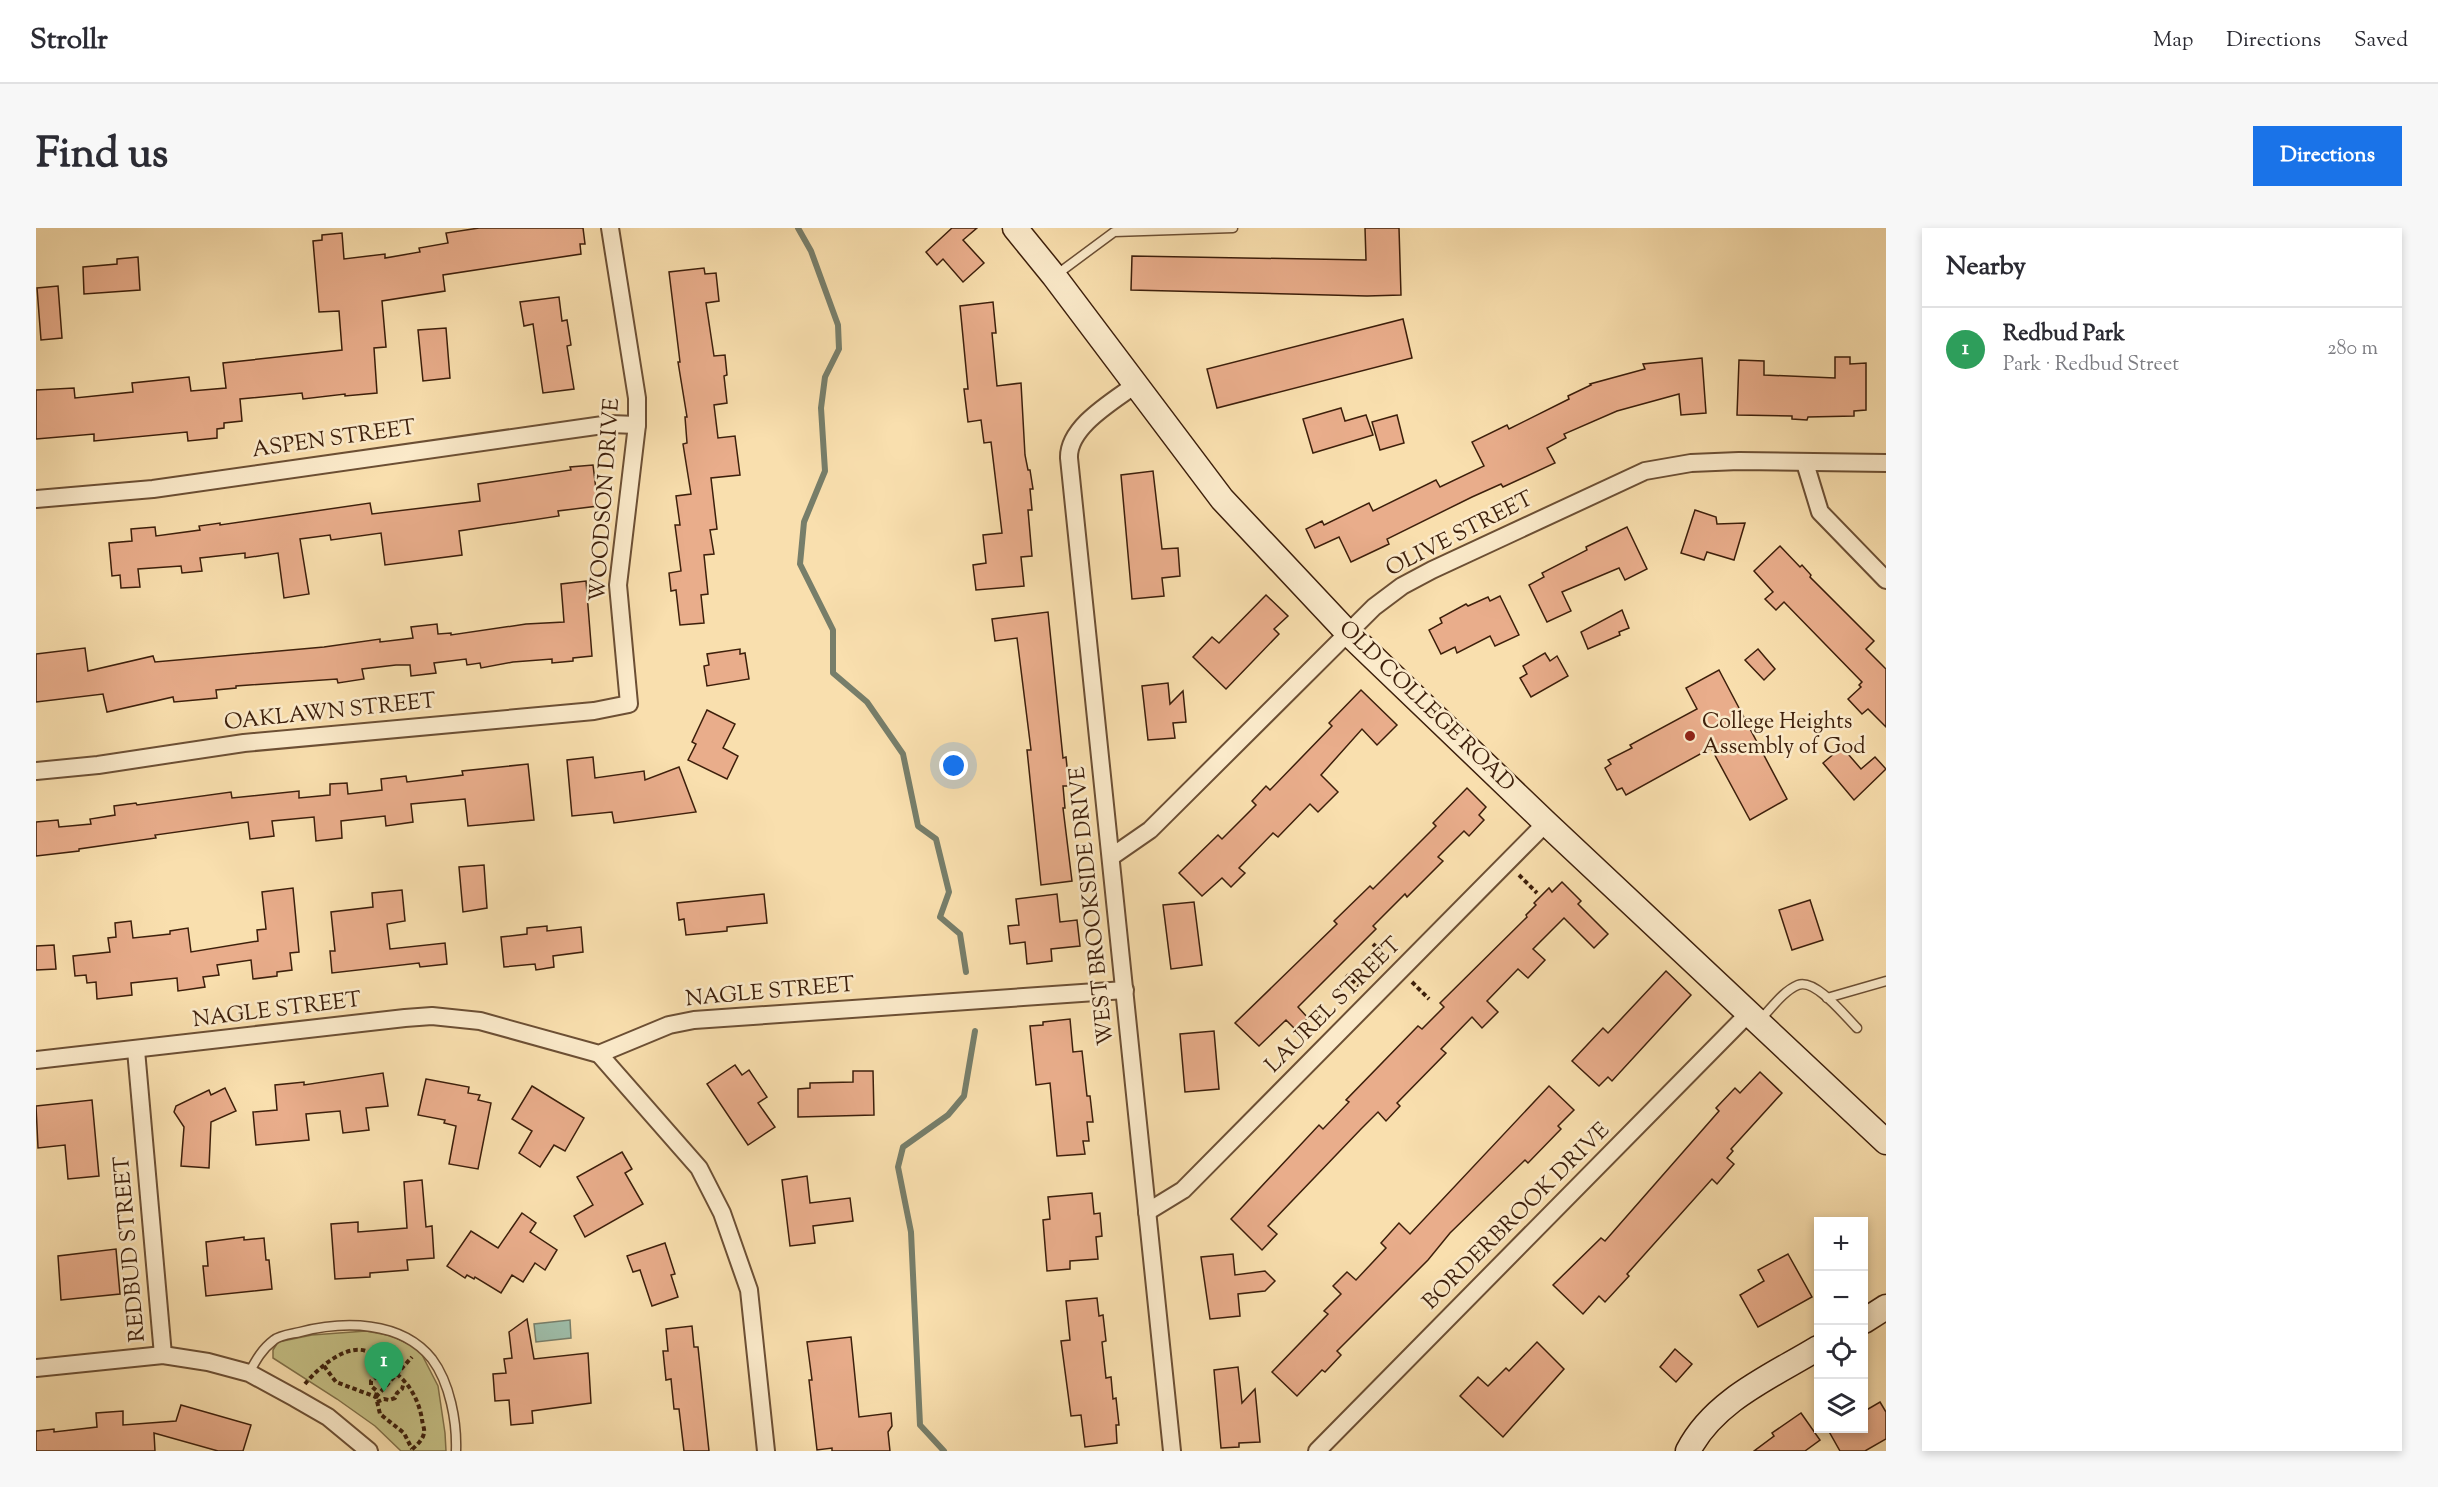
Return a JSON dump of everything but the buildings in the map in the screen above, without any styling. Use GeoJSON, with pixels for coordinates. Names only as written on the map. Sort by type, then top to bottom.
{"type":"FeatureCollection","features":[{"type":"Feature","properties":{"kind":"street","name":"WOODSON DRIVE"},"geometry":{"type":"LineString","coordinates":[[610,228],[637,398],[637,425],[618,585],[629,704]]}},
{"type":"Feature","properties":{"kind":"street","name":"OLD COLLEGE ROAD"},"geometry":{"type":"LineString","coordinates":[[1015,228],[1054,276],[1222,499],[1347,632],[1546,823],[1886,1142]]}},
{"type":"Feature","properties":{"kind":"street","name":"WEST BROOKSIDE DRIVE"},"geometry":{"type":"LineString","coordinates":[[1135,385],[1083,426],[1073,437],[1069,450],[1172,1451]]}},
{"type":"Feature","properties":{"kind":"street","name":"ASPEN STREET"},"geometry":{"type":"LineString","coordinates":[[36,500],[153,489],[610,424],[637,425]]}},
{"type":"Feature","properties":{"kind":"street","name":"OLIVE STREET"},"geometry":{"type":"LineString","coordinates":[[1111,857],[1150,830],[1347,632],[1401,586],[1645,471],[1691,463],[1739,461],[1886,464]]}},
{"type":"Feature","properties":{"kind":"street"},"geometry":{"type":"LineString","coordinates":[[1805,463],[1820,512],[1886,580]]}},
{"type":"Feature","properties":{"kind":"street","name":"OAKLAWN STREET"},"geometry":{"type":"LineString","coordinates":[[36,771],[98,765],[244,743],[594,711],[629,704]]}},
{"type":"Feature","properties":{"kind":"street","name":"LAUREL STREET"},"geometry":{"type":"LineString","coordinates":[[1147,1212],[1183,1190],[1546,823]]}},
{"type":"Feature","properties":{"kind":"street","name":"NAGLE STREET"},"geometry":{"type":"LineString","coordinates":[[36,1060],[432,1016],[480,1021],[599,1054],[669,1025],[694,1020],[1125,990]]}},
{"type":"Feature","properties":{"kind":"street","name":"BORDERBROOK DRIVE"},"geometry":{"type":"LineString","coordinates":[[1317,1451],[1753,1018]]}},
{"type":"Feature","properties":{"kind":"street","name":"REDBUD STREET"},"geometry":{"type":"LineString","coordinates":[[136,1050],[164,1355],[208,1362],[249,1373],[328,1417],[369,1451]]}},
{"type":"Feature","properties":{"kind":"street"},"geometry":{"type":"LineString","coordinates":[[599,1054],[699,1168],[722,1213],[749,1290],[766,1451]]}},
{"type":"Feature","properties":{"kind":"street"},"geometry":{"type":"LineString","coordinates":[[1868,1318],[1886,1307]]}},
{"type":"Feature","properties":{"kind":"street"},"geometry":{"type":"LineString","coordinates":[[1688,1451],[1697,1434],[1720,1410],[1749,1389],[1814,1350]]}},
{"type":"Feature","properties":{"kind":"street"},"geometry":{"type":"LineString","coordinates":[[36,1368],[164,1355]]}},
{"type":"Feature","properties":{"kind":"lane"},"geometry":{"type":"LineString","coordinates":[[1054,276],[1114,232],[1233,228]]}},
{"type":"Feature","properties":{"kind":"lane"},"geometry":{"type":"LineString","coordinates":[[1827,998],[1886,981]]}},
{"type":"Feature","properties":{"kind":"lane"},"geometry":{"type":"LineString","coordinates":[[1753,1018],[1800,984],[1811,985],[1857,1028]]}},
{"type":"Feature","properties":{"kind":"lane"},"geometry":{"type":"LineString","coordinates":[[249,1373],[261,1351],[276,1338],[318,1328],[363,1325],[394,1331],[431,1358],[445,1383],[451,1408],[456,1451]]}},
{"type":"Feature","properties":{"kind":"path"},"geometry":{"type":"LineString","coordinates":[[1507,863],[1538,893]]}},
{"type":"Feature","properties":{"kind":"path"},"geometry":{"type":"LineString","coordinates":[[377,1400],[419,1348]]}},
{"type":"Feature","properties":{"kind":"path"},"geometry":{"type":"LineString","coordinates":[[295,1398],[332,1358],[350,1350],[370,1353],[381,1366],[404,1382],[419,1406],[424,1433],[411,1450]]}},
{"type":"Feature","properties":{"kind":"path"},"geometry":{"type":"LineString","coordinates":[[324,1366],[336,1382],[377,1400],[395,1398],[404,1382]]}},
{"type":"Feature","properties":{"kind":"path"},"geometry":{"type":"LineString","coordinates":[[381,1366],[378,1376],[371,1381],[371,1386],[377,1391],[380,1414],[404,1433],[411,1450]]}},
{"type":"Feature","properties":{"kind":"shaded area"},"geometry":{"type":"Polygon","coordinates":[[[570,1320],[571,1338],[536,1342],[534,1324],[570,1320]]]}},
{"type":"Feature","properties":{"kind":"shaded area"},"geometry":{"type":"Polygon","coordinates":[[[366,1331],[392,1336],[419,1349],[438,1386],[446,1451],[401,1451],[375,1426],[273,1358],[273,1350],[278,1342],[312,1335],[366,1331]]]}},
{"type":"Feature","properties":{"kind":"waterway"},"geometry":{"type":"LineString","coordinates":[[798,228],[811,251],[838,325],[839,349],[825,377],[821,408],[825,471],[804,522],[800,564],[833,630],[833,673],[867,702],[903,754],[918,826],[936,839],[949,892],[940,917],[960,934],[966,972]]}},
{"type":"Feature","properties":{"kind":"waterway"},"geometry":{"type":"LineString","coordinates":[[944,1451],[920,1425],[911,1232],[898,1167],[903,1147],[948,1115],[964,1096],[975,1031]]}},
{"type":"Feature","properties":{"kind":"place","name":"College Heights Assembly of God"},"geometry":{"type":"Point","coordinates":[1690,736]}},
{"type":"Feature","properties":{"kind":"place","name":"Redbud Park"},"geometry":{"type":"Point","coordinates":[384,1392]}}]}
